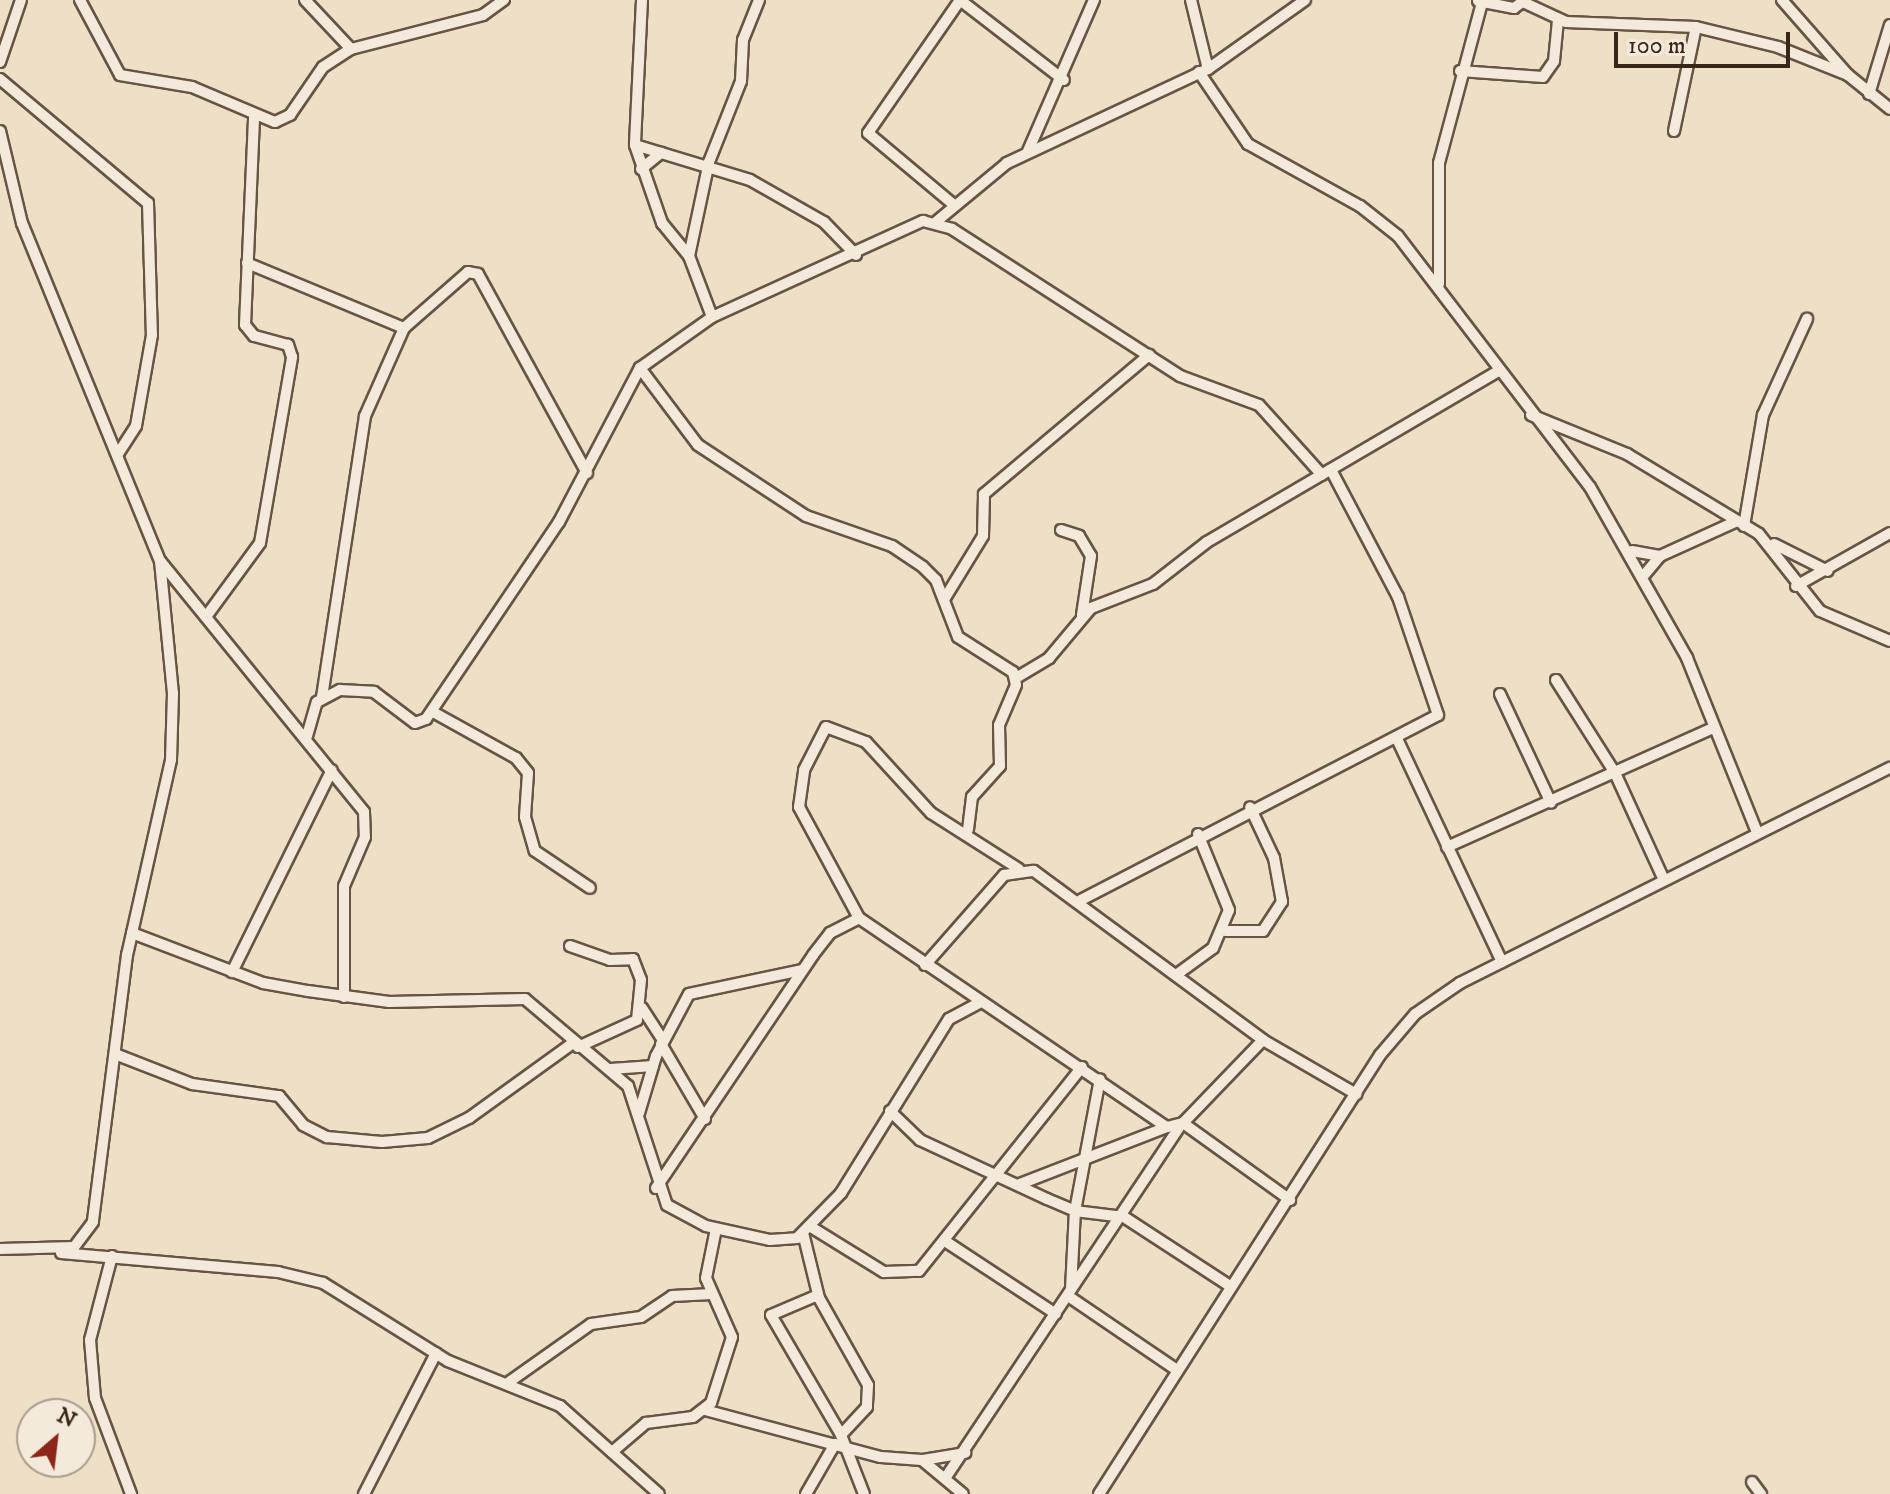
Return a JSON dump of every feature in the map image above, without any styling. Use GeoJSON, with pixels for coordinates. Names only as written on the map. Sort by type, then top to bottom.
{"type":"FeatureCollection","features":[{"type":"Feature","properties":{"kind":"street"},"geometry":{"type":"LineString","coordinates":[[0,62],[21,0]]}},
{"type":"Feature","properties":{"kind":"street"},"geometry":{"type":"LineString","coordinates":[[80,0],[120,75],[192,87],[275,122],[290,115],[315,75],[351,49],[483,15],[504,0]]}},
{"type":"Feature","properties":{"kind":"street"},"geometry":{"type":"LineString","coordinates":[[305,0],[351,49]]}},
{"type":"Feature","properties":{"kind":"street"},"geometry":{"type":"LineString","coordinates":[[642,0],[635,145],[662,223],[689,256],[712,317]]}},
{"type":"Feature","properties":{"kind":"street"},"geometry":{"type":"LineString","coordinates":[[689,256],[709,162],[741,81],[743,40],[759,0]]}},
{"type":"Feature","properties":{"kind":"street"},"geometry":{"type":"LineString","coordinates":[[954,205],[868,133],[960,0],[1064,80]]}},
{"type":"Feature","properties":{"kind":"street"},"geometry":{"type":"LineString","coordinates":[[1028,151],[1064,80],[1094,0]]}},
{"type":"Feature","properties":{"kind":"street"},"geometry":{"type":"LineString","coordinates":[[1191,0],[1204,71],[1248,144],[1380,219],[1439,284],[1529,415],[1632,551],[1645,574],[1756,830]]}},
{"type":"Feature","properties":{"kind":"street"},"geometry":{"type":"LineString","coordinates":[[322,697],[374,692],[415,723],[433,712],[587,473],[640,368],[712,317],[856,255],[910,225],[937,221],[1028,151],[1204,71],[1305,0]]}},
{"type":"Feature","properties":{"kind":"street"},"geometry":{"type":"LineString","coordinates":[[1782,0],[1848,75],[1890,109]]}},
{"type":"Feature","properties":{"kind":"street"},"geometry":{"type":"LineString","coordinates":[[1439,284],[1439,163],[1479,1],[1524,1],[1558,20],[1696,27],[1778,47],[1848,75]]}},
{"type":"Feature","properties":{"kind":"street"},"geometry":{"type":"LineString","coordinates":[[1460,71],[1543,77],[1554,61],[1558,20]]}},
{"type":"Feature","properties":{"kind":"street"},"geometry":{"type":"LineString","coordinates":[[1869,94],[1890,25]]}},
{"type":"Feature","properties":{"kind":"street"},"geometry":{"type":"LineString","coordinates":[[1674,131],[1696,27]]}},
{"type":"Feature","properties":{"kind":"street"},"geometry":{"type":"LineString","coordinates":[[0,79],[148,203],[152,335],[136,426],[118,454]]}},
{"type":"Feature","properties":{"kind":"street"},"geometry":{"type":"LineString","coordinates":[[208,614],[260,543],[292,357],[288,345],[248,332],[247,263],[254,115]]}},
{"type":"Feature","properties":{"kind":"street"},"geometry":{"type":"LineString","coordinates":[[0,131],[22,223],[160,561],[171,647],[171,760],[132,933],[93,1222],[74,1247],[0,1249]]}},
{"type":"Feature","properties":{"kind":"street"},"geometry":{"type":"LineString","coordinates":[[635,145],[709,162],[824,222],[856,255]]}},
{"type":"Feature","properties":{"kind":"street"},"geometry":{"type":"LineString","coordinates":[[641,169],[661,153]]}},
{"type":"Feature","properties":{"kind":"street"},"geometry":{"type":"LineString","coordinates":[[937,221],[1195,384],[1259,405],[1326,473],[1398,597],[1440,707],[1432,721],[1398,741],[1250,807],[1081,900]]}},
{"type":"Feature","properties":{"kind":"street"},"geometry":{"type":"LineString","coordinates":[[247,263],[404,328]]}},
{"type":"Feature","properties":{"kind":"street"},"geometry":{"type":"LineString","coordinates":[[307,736],[322,697],[365,416],[404,328],[468,272],[478,274],[587,473]]}},
{"type":"Feature","properties":{"kind":"street"},"geometry":{"type":"LineString","coordinates":[[1739,524],[1763,415],[1807,319]]}},
{"type":"Feature","properties":{"kind":"street"},"geometry":{"type":"LineString","coordinates":[[945,598],[983,536],[984,494],[1149,355]]}},
{"type":"Feature","properties":{"kind":"street"},"geometry":{"type":"LineString","coordinates":[[640,368],[698,445],[806,516],[907,554],[945,598],[958,637],[1016,678]]}},
{"type":"Feature","properties":{"kind":"street"},"geometry":{"type":"LineString","coordinates":[[1082,615],[1153,584],[1207,542],[1498,371]]}},
{"type":"Feature","properties":{"kind":"street"},"geometry":{"type":"LineString","coordinates":[[1529,415],[1627,454],[1739,524],[1828,571]]}},
{"type":"Feature","properties":{"kind":"street"},"geometry":{"type":"LineString","coordinates":[[1645,574],[1660,556],[1739,524]]}},
{"type":"Feature","properties":{"kind":"street"},"geometry":{"type":"LineString","coordinates":[[968,830],[972,797],[1000,766],[999,725],[1016,678],[1055,652],[1082,615],[1091,556],[1079,536],[1061,530]]}},
{"type":"Feature","properties":{"kind":"street"},"geometry":{"type":"LineString","coordinates":[[1796,586],[1888,536]]}},
{"type":"Feature","properties":{"kind":"street"},"geometry":{"type":"LineString","coordinates":[[1773,543],[1796,586],[1820,611],[1890,641]]}},
{"type":"Feature","properties":{"kind":"street"},"geometry":{"type":"LineString","coordinates":[[1632,551],[1660,556]]}},
{"type":"Feature","properties":{"kind":"street"},"geometry":{"type":"LineString","coordinates":[[160,561],[208,614],[307,736],[367,827],[344,886],[344,997]]}},
{"type":"Feature","properties":{"kind":"street"},"geometry":{"type":"LineString","coordinates":[[1556,680],[1615,773],[1663,878]]}},
{"type":"Feature","properties":{"kind":"street"},"geometry":{"type":"LineString","coordinates":[[1500,694],[1551,803]]}},
{"type":"Feature","properties":{"kind":"street"},"geometry":{"type":"LineString","coordinates":[[433,712],[516,758],[528,773],[525,817],[535,851],[590,888]]}},
{"type":"Feature","properties":{"kind":"street"},"geometry":{"type":"LineString","coordinates":[[1290,1200],[979,1003],[859,918],[799,807],[804,770],[826,727],[866,742],[931,813],[968,830],[1019,869],[1081,900],[1263,1040],[1356,1094]]}},
{"type":"Feature","properties":{"kind":"street"},"geometry":{"type":"LineString","coordinates":[[1447,847],[1713,728]]}},
{"type":"Feature","properties":{"kind":"street"},"geometry":{"type":"LineString","coordinates":[[1398,741],[1502,962]]}},
{"type":"Feature","properties":{"kind":"street"},"geometry":{"type":"LineString","coordinates":[[1099,1494],[1174,1368],[1290,1200],[1356,1094],[1415,1014],[1502,962],[1663,878],[1756,830],[1890,768]]}},
{"type":"Feature","properties":{"kind":"street"},"geometry":{"type":"LineString","coordinates":[[232,972],[332,770]]}},
{"type":"Feature","properties":{"kind":"street"},"geometry":{"type":"LineString","coordinates":[[1225,931],[1263,931],[1282,902],[1274,858],[1250,807]]}},
{"type":"Feature","properties":{"kind":"street"},"geometry":{"type":"LineString","coordinates":[[1176,975],[1204,959],[1225,931],[1225,886],[1198,834]]}},
{"type":"Feature","properties":{"kind":"street"},"geometry":{"type":"LineString","coordinates":[[925,965],[989,888],[1019,869]]}},
{"type":"Feature","properties":{"kind":"street"},"geometry":{"type":"LineString","coordinates":[[656,1188],[802,970],[830,933],[859,918]]}},
{"type":"Feature","properties":{"kind":"street"},"geometry":{"type":"LineString","coordinates":[[132,933],[232,972],[344,997],[521,997],[576,1045],[610,1069],[639,1113],[656,1188],[667,1205],[716,1229],[770,1240],[807,1230],[841,1193],[949,1019],[979,1003]]}},
{"type":"Feature","properties":{"kind":"street"},"geometry":{"type":"LineString","coordinates":[[570,946],[635,961],[642,1008],[705,1119]]}},
{"type":"Feature","properties":{"kind":"street"},"geometry":{"type":"LineString","coordinates":[[639,1113],[662,1042],[683,999],[699,989],[802,970]]}},
{"type":"Feature","properties":{"kind":"street"},"geometry":{"type":"LineString","coordinates":[[115,1054],[192,1084],[279,1096],[303,1125],[327,1137],[382,1142],[428,1138],[469,1118],[576,1045],[632,1024],[642,1008]]}},
{"type":"Feature","properties":{"kind":"street"},"geometry":{"type":"LineString","coordinates":[[946,1477],[1124,1217],[1176,1126],[1263,1040]]}},
{"type":"Feature","properties":{"kind":"street"},"geometry":{"type":"LineString","coordinates":[[610,1069],[653,1066]]}},
{"type":"Feature","properties":{"kind":"street"},"geometry":{"type":"LineString","coordinates":[[807,1230],[865,1263],[903,1275],[919,1271],[948,1243],[996,1174],[1082,1067]]}},
{"type":"Feature","properties":{"kind":"street"},"geometry":{"type":"LineString","coordinates":[[1069,1294],[1075,1211],[1100,1079]]}},
{"type":"Feature","properties":{"kind":"street"},"geometry":{"type":"LineString","coordinates":[[890,1111],[920,1140],[1075,1211],[1124,1217],[1230,1286]]}},
{"type":"Feature","properties":{"kind":"street"},"geometry":{"type":"LineString","coordinates":[[1020,1184],[1088,1155],[1176,1126]]}},
{"type":"Feature","properties":{"kind":"street"},"geometry":{"type":"LineString","coordinates":[[705,1410],[732,1337],[712,1294],[706,1271],[716,1229]]}},
{"type":"Feature","properties":{"kind":"street"},"geometry":{"type":"LineString","coordinates":[[806,1494],[867,1407],[868,1385],[818,1295],[807,1230]]}},
{"type":"Feature","properties":{"kind":"street"},"geometry":{"type":"LineString","coordinates":[[948,1243],[1056,1314]]}},
{"type":"Feature","properties":{"kind":"street"},"geometry":{"type":"LineString","coordinates":[[38,1249],[302,1276],[436,1353],[560,1406],[659,1494]]}},
{"type":"Feature","properties":{"kind":"street"},"geometry":{"type":"LineString","coordinates":[[112,1256],[94,1312],[92,1369],[95,1398],[131,1494]]}},
{"type":"Feature","properties":{"kind":"street"},"geometry":{"type":"LineString","coordinates":[[509,1382],[591,1324],[641,1317],[672,1296],[712,1294]]}},
{"type":"Feature","properties":{"kind":"street"},"geometry":{"type":"LineString","coordinates":[[1069,1294],[1174,1368]]}},
{"type":"Feature","properties":{"kind":"street"},"geometry":{"type":"LineString","coordinates":[[818,1295],[771,1315],[841,1442],[864,1494]]}},
{"type":"Feature","properties":{"kind":"street"},"geometry":{"type":"LineString","coordinates":[[364,1494],[436,1353]]}},
{"type":"Feature","properties":{"kind":"street"},"geometry":{"type":"LineString","coordinates":[[612,1452],[646,1423],[705,1410],[922,1460],[965,1453]]}},
{"type":"Feature","properties":{"kind":"street"},"geometry":{"type":"LineString","coordinates":[[922,1460],[963,1494]]}},
{"type":"Feature","properties":{"kind":"street"},"geometry":{"type":"LineString","coordinates":[[1752,1482],[1761,1494]]}}]}
